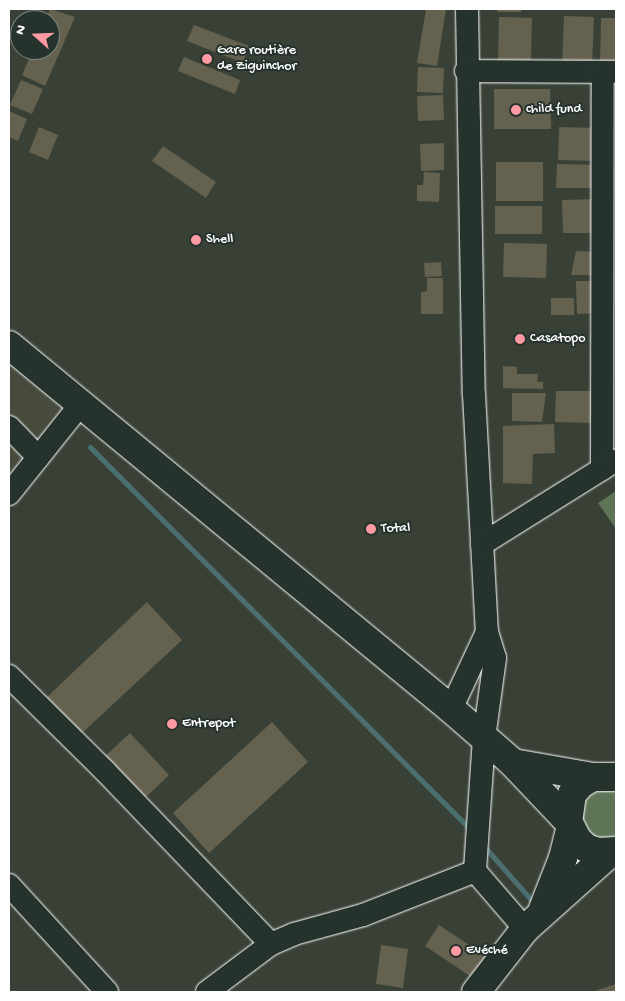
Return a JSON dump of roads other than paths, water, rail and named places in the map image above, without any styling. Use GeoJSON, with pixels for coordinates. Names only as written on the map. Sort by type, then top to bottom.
{"type":"FeatureCollection","features":[{"type":"Feature","properties":{"kind":"main road"},"geometry":{"type":"LineString","coordinates":[[9,345],[451,708],[512,762],[569,825],[586,848],[614,854]]}},
{"type":"Feature","properties":{"kind":"main road"},"geometry":{"type":"LineString","coordinates":[[512,762],[605,777]]}},
{"type":"Feature","properties":{"kind":"main road"},"geometry":{"type":"LineString","coordinates":[[533,921],[563,858],[572,794],[605,777]]}},
{"type":"Feature","properties":{"kind":"main road"},"geometry":{"type":"LineString","coordinates":[[476,992],[533,921],[614,854]]}},
{"type":"Feature","properties":{"kind":"street"},"geometry":{"type":"LineString","coordinates":[[467,9],[466,71],[474,394],[487,632],[495,658],[484,738],[475,871]]}},
{"type":"Feature","properties":{"kind":"street"},"geometry":{"type":"LineString","coordinates":[[466,71],[610,72],[603,105],[610,322],[609,464],[482,544]]}},
{"type":"Feature","properties":{"kind":"street"},"geometry":{"type":"LineString","coordinates":[[567,73],[603,105]]}},
{"type":"Feature","properties":{"kind":"street"},"geometry":{"type":"LineString","coordinates":[[9,494],[80,405]]}},
{"type":"Feature","properties":{"kind":"street"},"geometry":{"type":"LineString","coordinates":[[9,427],[38,457]]}},
{"type":"Feature","properties":{"kind":"street"},"geometry":{"type":"LineString","coordinates":[[451,708],[487,632]]}},
{"type":"Feature","properties":{"kind":"street"},"geometry":{"type":"LineString","coordinates":[[9,676],[104,770],[270,944]]}},
{"type":"Feature","properties":{"kind":"street"},"geometry":{"type":"LineString","coordinates":[[207,992],[270,944],[294,934],[370,912],[475,871]]}},
{"type":"Feature","properties":{"kind":"street"},"geometry":{"type":"LineString","coordinates":[[475,871],[533,921]]}},
{"type":"Feature","properties":{"kind":"street"},"geometry":{"type":"LineString","coordinates":[[9,885],[107,992]]}},
{"type":"Feature","properties":{"kind":"waterway"},"geometry":{"type":"LineString","coordinates":[[90,447],[470,829]]}},
{"type":"Feature","properties":{"kind":"waterway"},"geometry":{"type":"LineString","coordinates":[[483,845],[534,903]]}},
{"type":"Feature","properties":{"kind":"place","name":"Gare routière de Ziguinchor"},"geometry":{"type":"Point","coordinates":[207,59]}},
{"type":"Feature","properties":{"kind":"place","name":"child fund"},"geometry":{"type":"Point","coordinates":[516,110]}},
{"type":"Feature","properties":{"kind":"place","name":"Shell"},"geometry":{"type":"Point","coordinates":[196,240]}},
{"type":"Feature","properties":{"kind":"place","name":"Casatopo"},"geometry":{"type":"Point","coordinates":[520,339]}},
{"type":"Feature","properties":{"kind":"place","name":"Total"},"geometry":{"type":"Point","coordinates":[371,529]}},
{"type":"Feature","properties":{"kind":"place","name":"Entrepot"},"geometry":{"type":"Point","coordinates":[172,724]}},
{"type":"Feature","properties":{"kind":"place","name":"Evéché"},"geometry":{"type":"Point","coordinates":[456,951]}}]}
